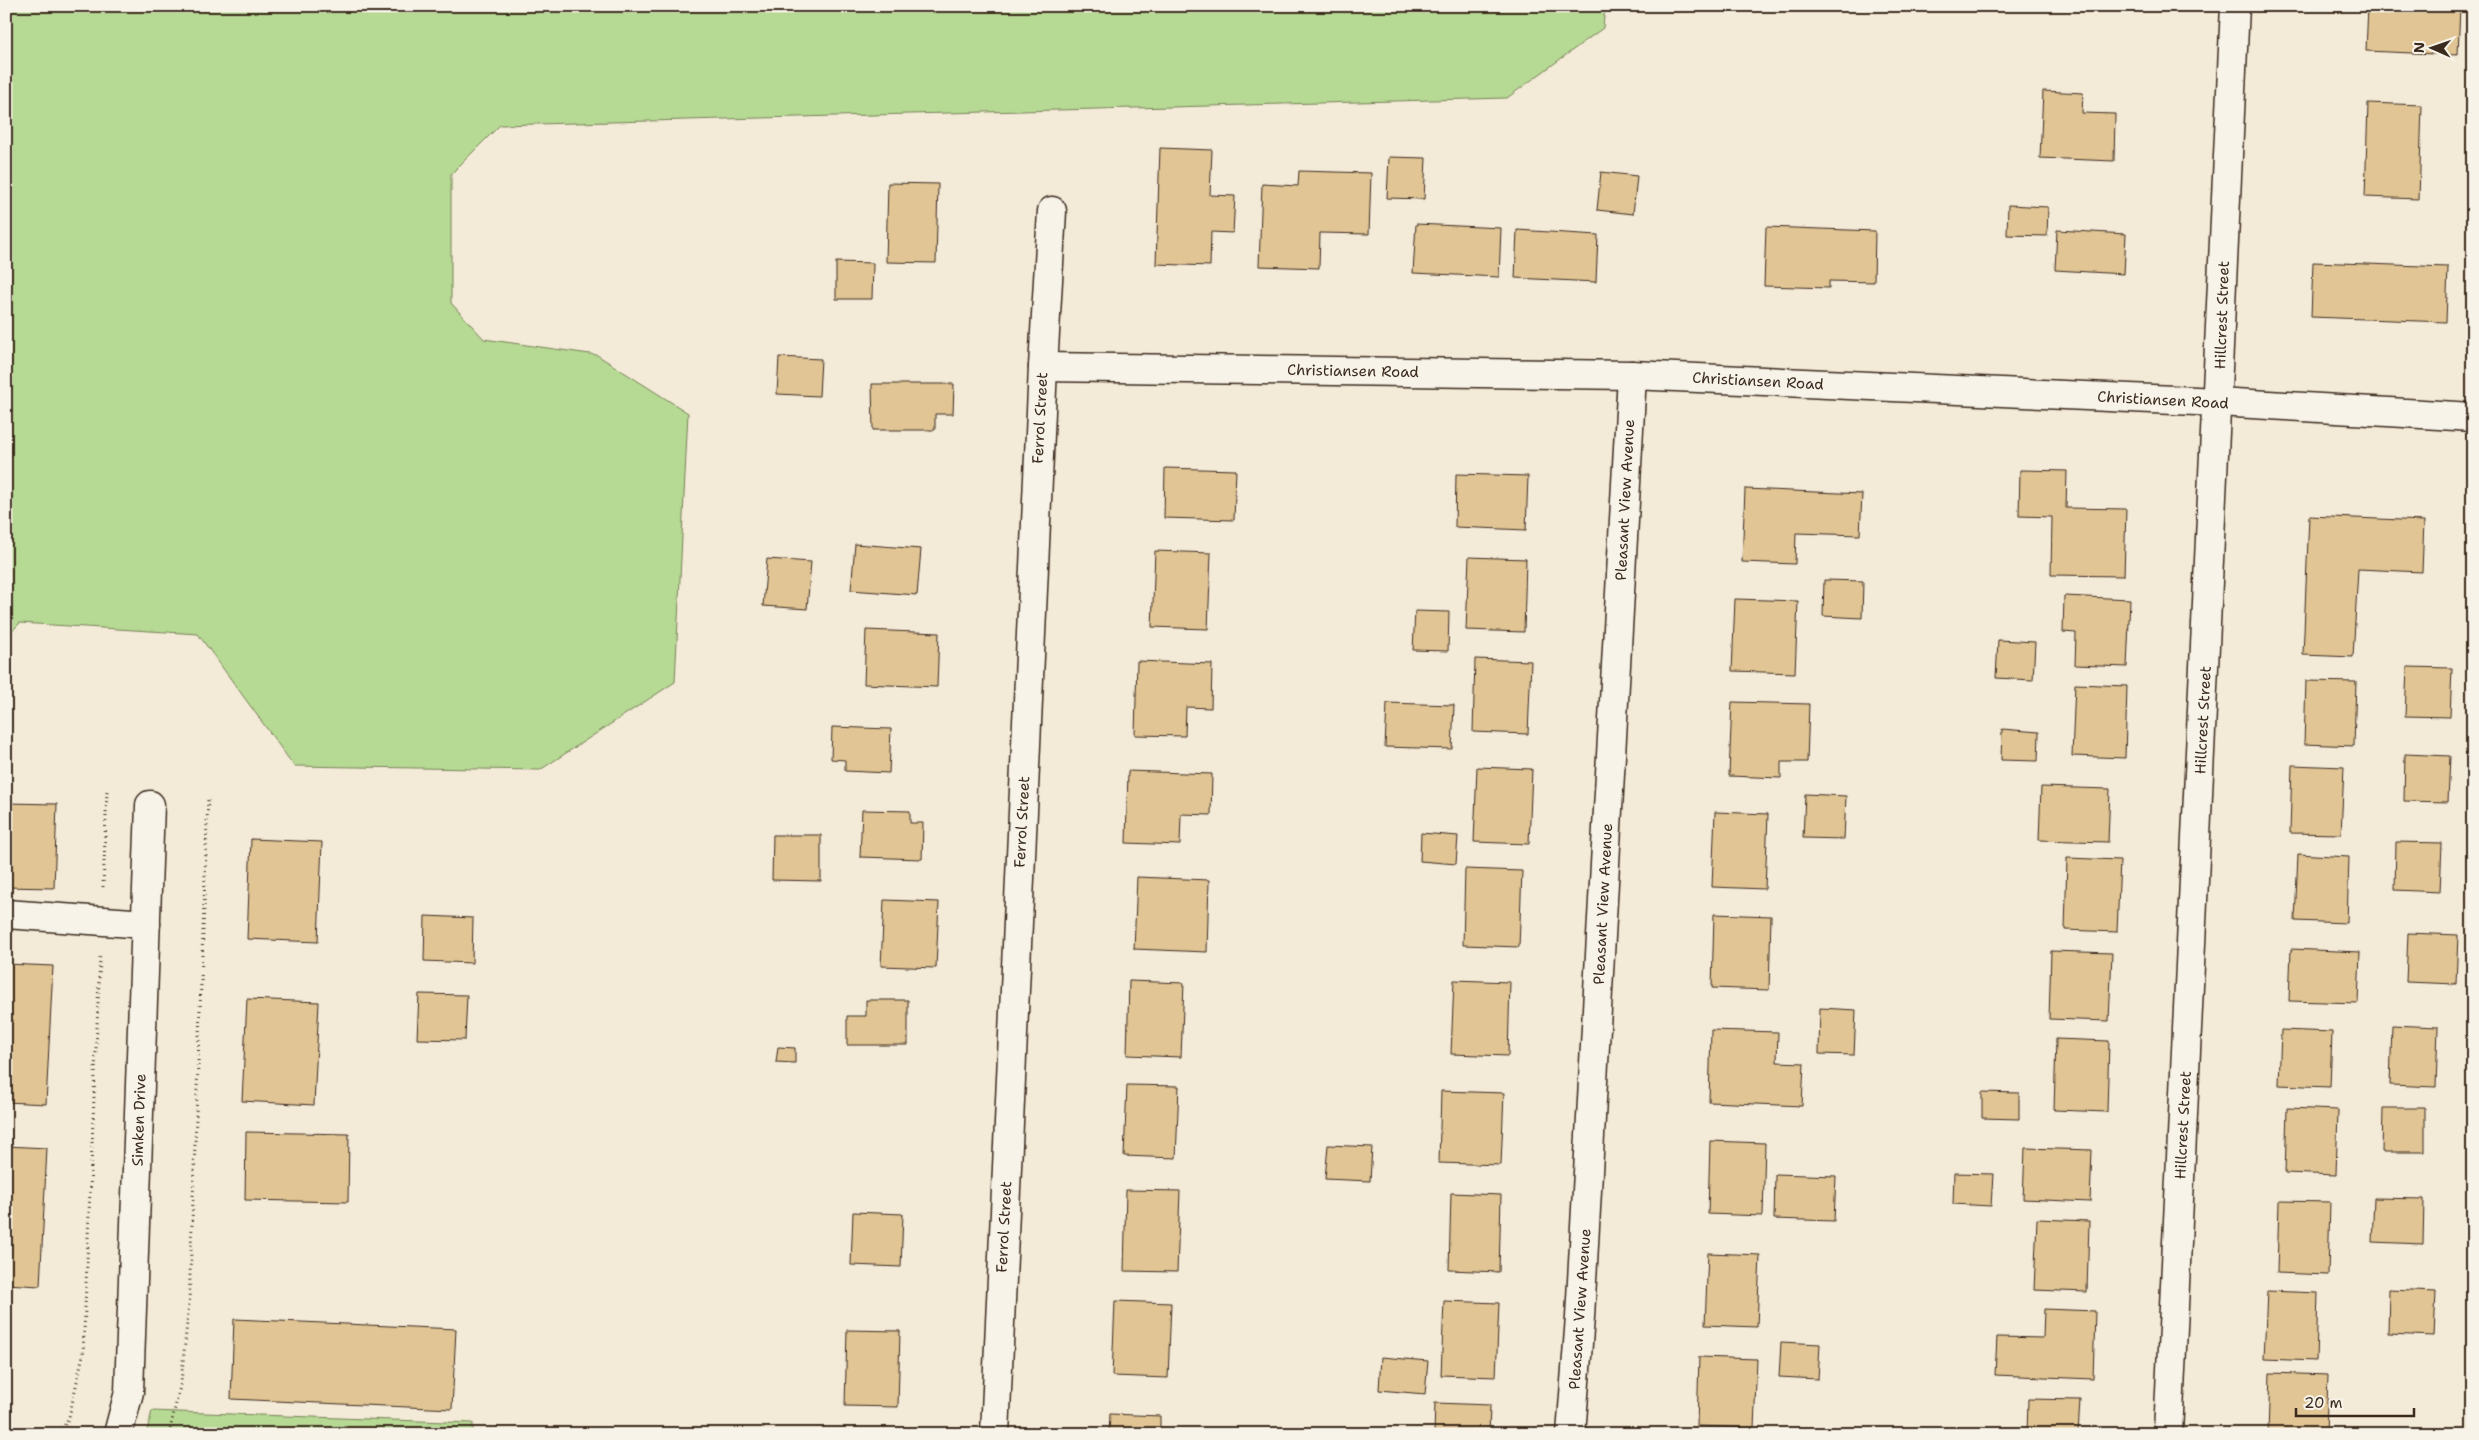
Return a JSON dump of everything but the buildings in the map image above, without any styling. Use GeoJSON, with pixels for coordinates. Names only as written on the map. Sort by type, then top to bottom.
{"type":"FeatureCollection","features":[{"type":"Feature","properties":{"kind":"street","name":"Hillcrest Street"},"geometry":{"type":"LineString","coordinates":[[2168,1434],[2218,402],[2235,6]]}},
{"type":"Feature","properties":{"kind":"street","name":"Ferrol Street"},"geometry":{"type":"LineString","coordinates":[[995,1434],[1043,367],[1052,211]]}},
{"type":"Feature","properties":{"kind":"street","name":"Christiansen Road"},"geometry":{"type":"LineString","coordinates":[[1043,367],[1632,375],[2218,402],[2473,417]]}},
{"type":"Feature","properties":{"kind":"street","name":"Pleasant View Avenue"},"geometry":{"type":"LineString","coordinates":[[1571,1434],[1580,1317],[1632,375]]}},
{"type":"Feature","properties":{"kind":"street","name":"Simken Drive"},"geometry":{"type":"LineString","coordinates":[[118,1434],[129,1392],[150,805]]}},
{"type":"Feature","properties":{"kind":"street"},"geometry":{"type":"LineString","coordinates":[[6,914],[146,924]]}},
{"type":"Feature","properties":{"kind":"path"},"geometry":{"type":"LineString","coordinates":[[60,1434],[69,1418],[83,1355],[107,790]]}},
{"type":"Feature","properties":{"kind":"path"},"geometry":{"type":"LineString","coordinates":[[169,1434],[181,1382],[189,1303],[208,797]]}},
{"type":"Feature","properties":{"kind":"green space"},"geometry":{"type":"Polygon","coordinates":[[[6,6],[1605,6],[1603,28],[1507,98],[500,125],[451,174],[451,303],[484,339],[597,355],[688,413],[675,682],[540,770],[294,766],[198,634],[20,623],[6,637],[6,6]]]}},
{"type":"Feature","properties":{"kind":"green space"},"geometry":{"type":"Polygon","coordinates":[[[152,1411],[473,1423],[473,1434],[146,1434],[152,1411]]]}}]}
